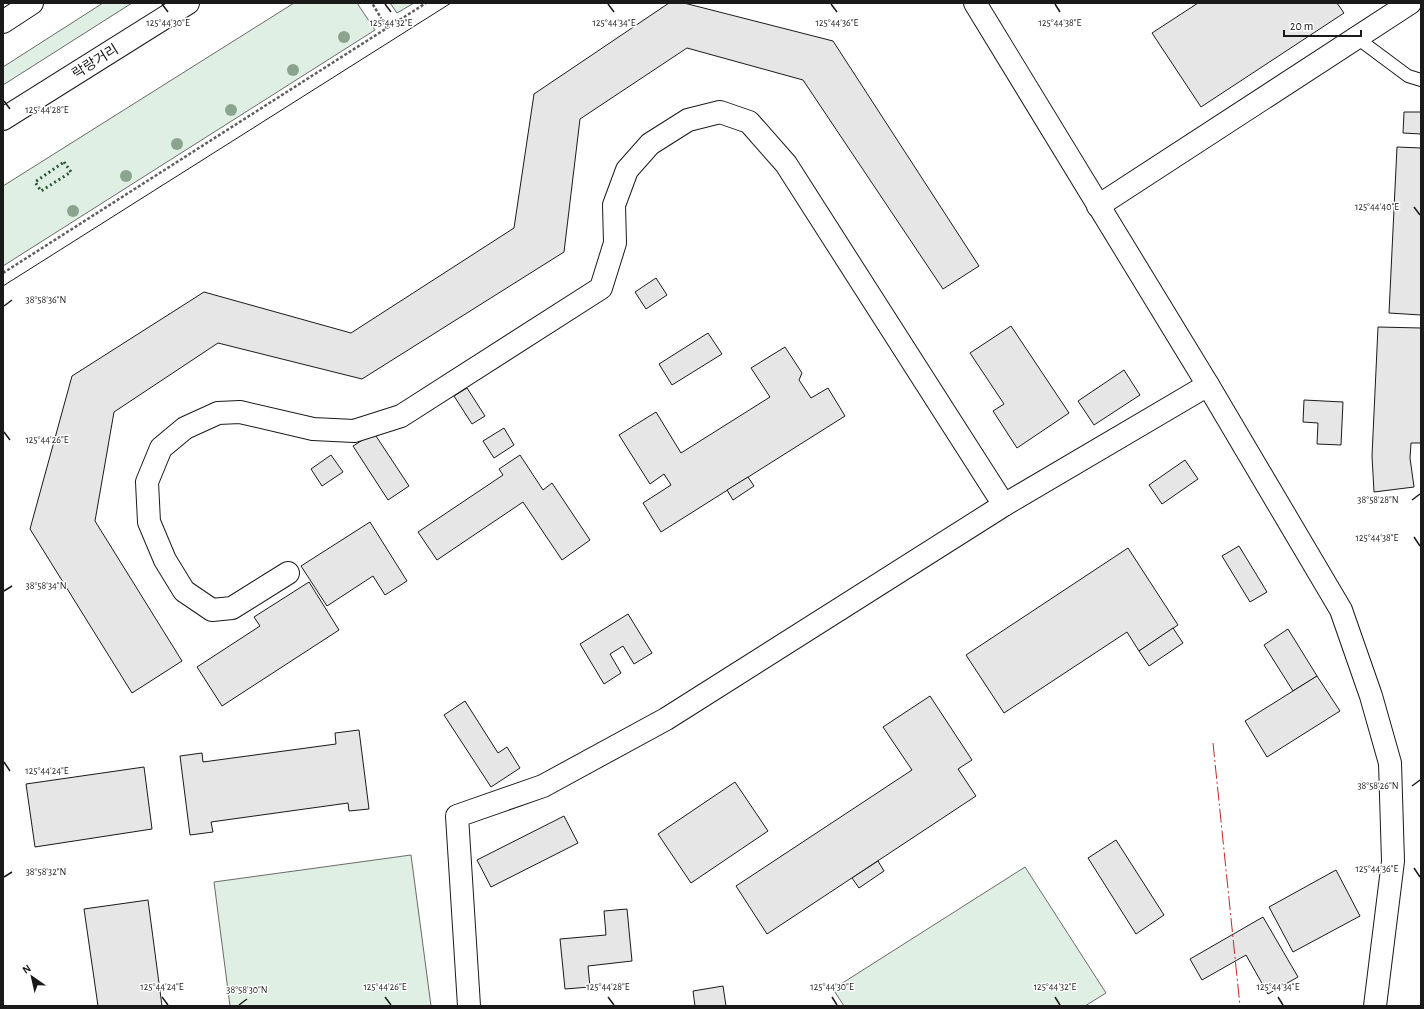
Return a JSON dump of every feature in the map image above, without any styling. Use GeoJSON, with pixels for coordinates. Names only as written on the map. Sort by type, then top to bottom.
{"type":"FeatureCollection","features":[{"type":"Feature","properties":{"kind":"street"},"geometry":{"type":"LineString","coordinates":[[3,22],[32,3]]}},
{"type":"Feature","properties":{"kind":"street","name":"락랑거리"},"geometry":{"type":"LineString","coordinates":[[3,119],[188,3]]}},
{"type":"Feature","properties":{"kind":"street"},"geometry":{"type":"LineString","coordinates":[[975,3],[1208,385],[1341,610],[1371,696],[1390,763],[1393,861],[1375,1006]]}},
{"type":"Feature","properties":{"kind":"street"},"geometry":{"type":"LineString","coordinates":[[1098,206],[1357,38],[1401,5]]}},
{"type":"Feature","properties":{"kind":"street"},"geometry":{"type":"LineString","coordinates":[[288,572],[232,608],[212,610],[184,591],[165,560],[149,522],[147,482],[161,448],[185,428],[218,413],[240,412],[314,429],[354,431],[402,416],[601,288],[615,243],[614,205],[627,170],[650,144],[688,120],[720,112],[749,122],[786,164],[1004,505]]}},
{"type":"Feature","properties":{"kind":"street"},"geometry":{"type":"LineString","coordinates":[[469,1006],[457,816],[543,786],[666,719],[1004,505],[1208,385]]}},
{"type":"Feature","properties":{"kind":"lane"},"geometry":{"type":"LineString","coordinates":[[1357,38],[1408,76],[1421,80]]}},
{"type":"Feature","properties":{"kind":"path"},"geometry":{"type":"LineString","coordinates":[[372,3],[387,28]]}},
{"type":"Feature","properties":{"kind":"path"},"geometry":{"type":"LineString","coordinates":[[3,273],[426,3]]}},
{"type":"Feature","properties":{"kind":"green space"},"geometry":{"type":"Polygon","coordinates":[[[103,3],[132,3],[3,85],[3,67],[103,3]]]}},
{"type":"Feature","properties":{"kind":"green space"},"geometry":{"type":"Polygon","coordinates":[[[294,3],[357,3],[375,30],[3,266],[3,186],[294,3]]]}},
{"type":"Feature","properties":{"kind":"green space"},"geometry":{"type":"Polygon","coordinates":[[[390,3],[414,3],[397,13],[390,3]]]}},
{"type":"Feature","properties":{"kind":"green space"},"geometry":{"type":"Polygon","coordinates":[[[411,855],[431,1006],[230,1006],[214,882],[411,855]]]}},
{"type":"Feature","properties":{"kind":"green space"},"geometry":{"type":"Polygon","coordinates":[[[1025,867],[1106,993],[1085,1006],[844,1006],[833,989],[1025,867]]]}},
{"type":"Feature","properties":{"kind":"building"},"geometry":{"type":"Polygon","coordinates":[[[669,3],[684,3],[833,41],[979,266],[943,289],[803,80],[687,48],[580,119],[564,252],[362,379],[218,343],[114,412],[95,521],[182,661],[132,693],[30,529],[72,376],[204,292],[351,333],[514,228],[534,94],[669,3]]]}},
{"type":"Feature","properties":{"kind":"building"},"geometry":{"type":"Polygon","coordinates":[[[1198,3],[1337,3],[1344,13],[1201,107],[1152,33],[1198,3]]]}},
{"type":"Feature","properties":{"kind":"building"},"geometry":{"type":"Polygon","coordinates":[[[1404,112],[1421,112],[1421,134],[1403,133],[1404,112]]]}},
{"type":"Feature","properties":{"kind":"building"},"geometry":{"type":"Polygon","coordinates":[[[1397,147],[1421,148],[1421,315],[1389,313],[1397,147]]]}},
{"type":"Feature","properties":{"kind":"building"},"geometry":{"type":"Polygon","coordinates":[[[656,278],[667,295],[646,309],[635,292],[656,278]]]}},
{"type":"Feature","properties":{"kind":"building"},"geometry":{"type":"Polygon","coordinates":[[[1011,326],[1069,413],[1017,448],[993,411],[1004,404],[970,353],[1011,326]]]}},
{"type":"Feature","properties":{"kind":"building"},"geometry":{"type":"Polygon","coordinates":[[[1378,327],[1421,328],[1421,443],[1411,443],[1410,458],[1414,487],[1374,492],[1372,456],[1378,327]]]}},
{"type":"Feature","properties":{"kind":"building"},"geometry":{"type":"Polygon","coordinates":[[[708,333],[722,354],[672,385],[659,364],[708,333]]]}},
{"type":"Feature","properties":{"kind":"building"},"geometry":{"type":"Polygon","coordinates":[[[785,347],[802,373],[799,380],[811,398],[828,388],[845,416],[661,532],[643,503],[671,485],[664,474],[650,484],[619,435],[656,412],[681,453],[770,397],[751,368],[785,347]]]}},
{"type":"Feature","properties":{"kind":"building"},"geometry":{"type":"Polygon","coordinates":[[[1124,370],[1140,395],[1094,425],[1078,401],[1124,370]]]}},
{"type":"Feature","properties":{"kind":"building"},"geometry":{"type":"Polygon","coordinates":[[[467,388],[485,416],[472,424],[454,396],[467,388]]]}},
{"type":"Feature","properties":{"kind":"building"},"geometry":{"type":"Polygon","coordinates":[[[1304,400],[1343,402],[1341,445],[1317,444],[1318,423],[1303,422],[1304,400]]]}},
{"type":"Feature","properties":{"kind":"building"},"geometry":{"type":"Polygon","coordinates":[[[504,428],[514,445],[494,458],[483,441],[504,428]]]}},
{"type":"Feature","properties":{"kind":"building"},"geometry":{"type":"Polygon","coordinates":[[[374,433],[409,486],[388,500],[353,446],[374,433]]]}},
{"type":"Feature","properties":{"kind":"building"},"geometry":{"type":"Polygon","coordinates":[[[331,455],[343,472],[322,486],[311,469],[331,455]]]}},
{"type":"Feature","properties":{"kind":"building"},"geometry":{"type":"Polygon","coordinates":[[[520,455],[543,490],[552,483],[590,540],[562,560],[523,502],[437,560],[418,532],[503,475],[499,469],[520,455]]]}},
{"type":"Feature","properties":{"kind":"building"},"geometry":{"type":"Polygon","coordinates":[[[1185,460],[1198,479],[1162,504],[1149,485],[1185,460]]]}},
{"type":"Feature","properties":{"kind":"building"},"geometry":{"type":"Polygon","coordinates":[[[748,477],[754,486],[733,500],[727,490],[748,477]]]}},
{"type":"Feature","properties":{"kind":"building"},"geometry":{"type":"Polygon","coordinates":[[[370,522],[407,581],[385,595],[373,576],[327,606],[301,566],[370,522]]]}},
{"type":"Feature","properties":{"kind":"building"},"geometry":{"type":"Polygon","coordinates":[[[1239,546],[1267,592],[1250,602],[1222,556],[1239,546]]]}},
{"type":"Feature","properties":{"kind":"building"},"geometry":{"type":"Polygon","coordinates":[[[1128,548],[1178,625],[1139,651],[1127,632],[1004,713],[966,655],[1128,548]]]}},
{"type":"Feature","properties":{"kind":"building"},"geometry":{"type":"Polygon","coordinates":[[[309,582],[339,630],[222,706],[197,667],[260,626],[254,617],[309,582]]]}},
{"type":"Feature","properties":{"kind":"building"},"geometry":{"type":"Polygon","coordinates":[[[628,614],[652,653],[634,664],[623,646],[610,654],[621,673],[604,684],[580,644],[628,614]]]}},
{"type":"Feature","properties":{"kind":"building"},"geometry":{"type":"Polygon","coordinates":[[[1173,628],[1183,643],[1149,666],[1139,651],[1173,628]]]}},
{"type":"Feature","properties":{"kind":"building"},"geometry":{"type":"Polygon","coordinates":[[[1288,629],[1317,676],[1293,691],[1264,645],[1288,629]]]}},
{"type":"Feature","properties":{"kind":"building"},"geometry":{"type":"Polygon","coordinates":[[[1317,676],[1340,711],[1267,757],[1245,721],[1317,676]]]}},
{"type":"Feature","properties":{"kind":"building"},"geometry":{"type":"Polygon","coordinates":[[[930,696],[972,760],[958,769],[976,796],[767,934],[736,886],[912,770],[883,727],[930,696]]]}},
{"type":"Feature","properties":{"kind":"building"},"geometry":{"type":"Polygon","coordinates":[[[465,701],[498,753],[507,747],[520,768],[491,787],[444,715],[465,701]]]}},
{"type":"Feature","properties":{"kind":"building"},"geometry":{"type":"Polygon","coordinates":[[[359,730],[369,809],[349,811],[348,803],[211,822],[213,832],[190,835],[180,756],[202,753],[203,762],[336,744],[335,733],[359,730]]]}},
{"type":"Feature","properties":{"kind":"building"},"geometry":{"type":"Polygon","coordinates":[[[144,767],[152,829],[35,847],[26,784],[144,767]]]}},
{"type":"Feature","properties":{"kind":"building"},"geometry":{"type":"Polygon","coordinates":[[[735,782],[768,831],[691,883],[658,834],[735,782]]]}},
{"type":"Feature","properties":{"kind":"building"},"geometry":{"type":"Polygon","coordinates":[[[564,816],[578,843],[491,887],[477,860],[564,816]]]}},
{"type":"Feature","properties":{"kind":"building"},"geometry":{"type":"Polygon","coordinates":[[[1116,840],[1164,915],[1136,934],[1088,858],[1116,840]]]}},
{"type":"Feature","properties":{"kind":"building"},"geometry":{"type":"Polygon","coordinates":[[[878,861],[884,871],[859,888],[852,878],[878,861]]]}},
{"type":"Feature","properties":{"kind":"building"},"geometry":{"type":"Polygon","coordinates":[[[1336,870],[1360,916],[1293,952],[1269,907],[1336,870]]]}},
{"type":"Feature","properties":{"kind":"building"},"geometry":{"type":"Polygon","coordinates":[[[148,900],[162,1006],[98,1006],[84,909],[148,900]]]}},
{"type":"Feature","properties":{"kind":"building"},"geometry":{"type":"Polygon","coordinates":[[[627,909],[632,961],[588,966],[590,987],[565,989],[560,939],[606,935],[604,911],[627,909]]]}},
{"type":"Feature","properties":{"kind":"building"},"geometry":{"type":"Polygon","coordinates":[[[1263,917],[1298,977],[1268,994],[1246,955],[1202,980],[1190,959],[1263,917]]]}},
{"type":"Feature","properties":{"kind":"building"},"geometry":{"type":"Polygon","coordinates":[[[723,986],[726,1006],[695,1006],[693,991],[723,986]]]}},
{"type":"Feature","properties":{"kind":"tram line"},"geometry":{"type":"LineString","coordinates":[[3,286],[451,3]]}},
{"type":"Feature","properties":{"kind":"hedge"},"geometry":{"type":"LineString","coordinates":[[64,162],[71,172],[41,191],[35,182],[64,162]]}},
{"type":"Feature","properties":{"kind":"power"},"geometry":{"type":"LineString","coordinates":[[1213,743],[1240,1006]]}}]}
